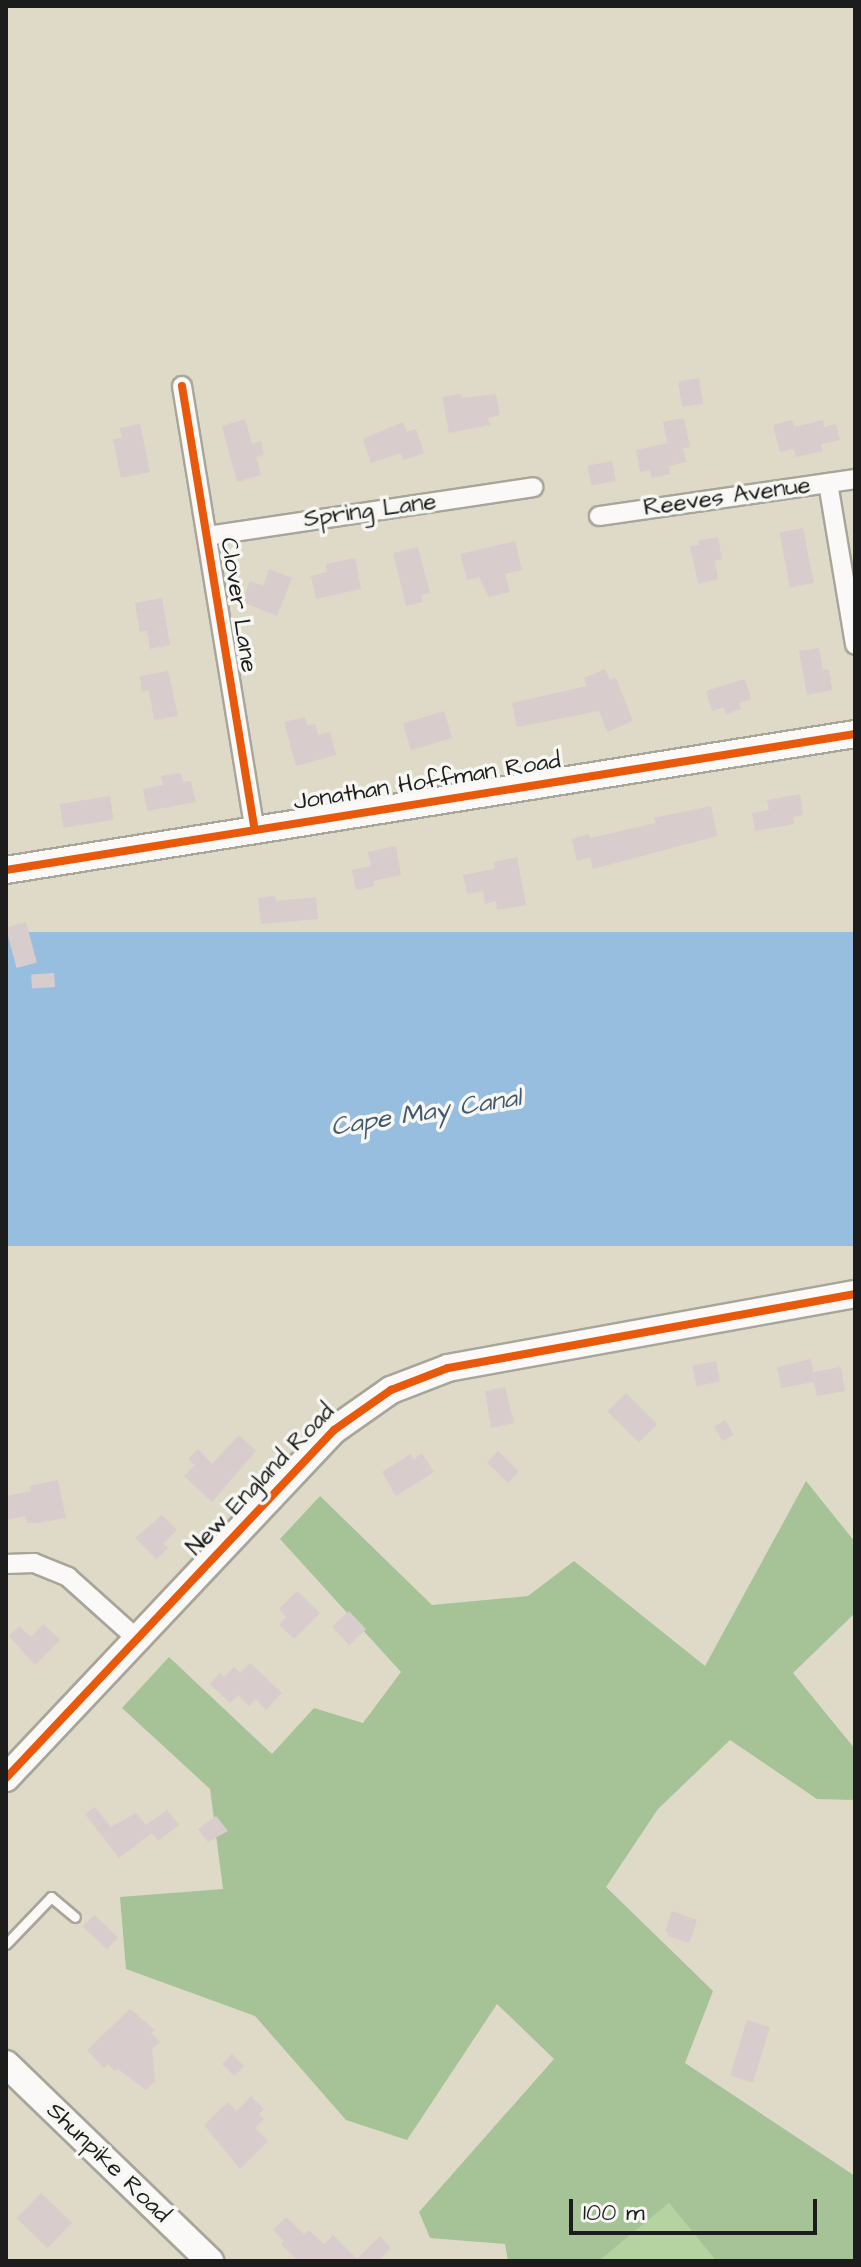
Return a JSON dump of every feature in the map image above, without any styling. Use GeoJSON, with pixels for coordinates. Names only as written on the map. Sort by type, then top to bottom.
{"type":"FeatureCollection","features":[{"type":"Feature","properties":{"kind":"street","name":"Clover Lane"},"geometry":{"type":"LineString","coordinates":[[182,386],[255,830]]}},
{"type":"Feature","properties":{"kind":"street","name":"Reeves Avenue"},"geometry":{"type":"LineString","coordinates":[[599,516],[855,479]]}},
{"type":"Feature","properties":{"kind":"street"},"geometry":{"type":"LineString","coordinates":[[828,483],[855,645]]}},
{"type":"Feature","properties":{"kind":"street","name":"Spring Lane"},"geometry":{"type":"LineString","coordinates":[[207,536],[533,487]]}},
{"type":"Feature","properties":{"kind":"street","name":"Jonathan Hoffman Road"},"geometry":{"type":"LineString","coordinates":[[6,870],[855,734]]}},
{"type":"Feature","properties":{"kind":"street","name":"New England Road"},"geometry":{"type":"LineString","coordinates":[[6,1778],[334,1430],[391,1390],[448,1368],[855,1294]]}},
{"type":"Feature","properties":{"kind":"street"},"geometry":{"type":"LineString","coordinates":[[6,1564],[34,1563],[68,1577],[136,1638]]}},
{"type":"Feature","properties":{"kind":"street","name":"Shunpike Road"},"geometry":{"type":"LineString","coordinates":[[6,2064],[210,2261]]}},
{"type":"Feature","properties":{"kind":"lane"},"geometry":{"type":"LineString","coordinates":[[6,1944],[51,1897],[75,1917]]}},
{"type":"Feature","properties":{"kind":"green space"},"geometry":{"type":"Polygon","coordinates":[[[806,1481],[855,1542],[855,1613],[793,1673],[855,1749],[855,1800],[817,1799],[730,1740],[658,1809],[606,1887],[713,1991],[685,2063],[855,2176],[855,2261],[716,2261],[669,2203],[599,2261],[508,2261],[505,2244],[430,2238],[419,2212],[554,2059],[497,2004],[407,2140],[346,2120],[255,2016],[126,1969],[120,1897],[223,1889],[210,1789],[122,1708],[169,1657],[272,1754],[314,1708],[363,1723],[401,1672],[280,1539],[320,1496],[432,1605],[528,1596],[574,1561],[705,1666],[806,1481]]]}},
{"type":"Feature","properties":{"kind":"green space"},"geometry":{"type":"Polygon","coordinates":[[[669,2203],[716,2261],[599,2261],[669,2203]]]}},
{"type":"Feature","properties":{"kind":"water","name":"Cape May Canal"},"geometry":{"type":"Polygon","coordinates":[[[6,932],[855,932],[855,1246],[6,1246],[6,932]]]}},
{"type":"Feature","properties":{"kind":"building"},"geometry":{"type":"Polygon","coordinates":[[[699,378],[703,404],[682,407],[678,381],[699,378]]]}},
{"type":"Feature","properties":{"kind":"building"},"geometry":{"type":"Polygon","coordinates":[[[461,394],[461,398],[496,394],[500,415],[488,418],[490,425],[449,433],[442,397],[461,394]]]}},
{"type":"Feature","properties":{"kind":"building"},"geometry":{"type":"Polygon","coordinates":[[[684,418],[690,447],[683,448],[686,462],[669,466],[670,474],[652,478],[650,470],[640,472],[636,450],[667,443],[663,422],[684,418]]]}},
{"type":"Feature","properties":{"kind":"building"},"geometry":{"type":"Polygon","coordinates":[[[245,419],[252,444],[261,441],[264,455],[256,457],[261,475],[237,482],[222,426],[245,419]]]}},
{"type":"Feature","properties":{"kind":"building"},"geometry":{"type":"Polygon","coordinates":[[[792,420],[794,427],[823,420],[824,427],[836,424],[840,440],[821,444],[823,451],[796,457],[794,449],[780,452],[773,425],[792,420]]]}},
{"type":"Feature","properties":{"kind":"building"},"geometry":{"type":"Polygon","coordinates":[[[403,422],[407,432],[416,429],[424,453],[403,460],[401,453],[371,463],[363,439],[403,422]]]}},
{"type":"Feature","properties":{"kind":"building"},"geometry":{"type":"Polygon","coordinates":[[[140,424],[150,472],[121,478],[113,439],[122,438],[120,428],[140,424]]]}},
{"type":"Feature","properties":{"kind":"building"},"geometry":{"type":"Polygon","coordinates":[[[612,461],[616,481],[591,485],[587,466],[612,461]]]}},
{"type":"Feature","properties":{"kind":"building"},"geometry":{"type":"Polygon","coordinates":[[[803,528],[814,583],[790,588],[779,533],[803,528]]]}},
{"type":"Feature","properties":{"kind":"building"},"geometry":{"type":"Polygon","coordinates":[[[718,537],[722,559],[715,561],[718,579],[698,584],[690,546],[718,537]]]}},
{"type":"Feature","properties":{"kind":"building"},"geometry":{"type":"Polygon","coordinates":[[[515,541],[522,570],[505,574],[510,592],[489,597],[479,577],[467,580],[460,554],[515,541]]]}},
{"type":"Feature","properties":{"kind":"building"},"geometry":{"type":"Polygon","coordinates":[[[418,547],[430,593],[421,595],[423,602],[406,606],[393,553],[418,547]]]}},
{"type":"Feature","properties":{"kind":"building"},"geometry":{"type":"Polygon","coordinates":[[[355,558],[361,589],[316,599],[311,576],[327,572],[326,564],[355,558]]]}},
{"type":"Feature","properties":{"kind":"building"},"geometry":{"type":"Polygon","coordinates":[[[269,569],[292,578],[277,616],[242,602],[250,581],[263,586],[269,569]]]}},
{"type":"Feature","properties":{"kind":"building"},"geometry":{"type":"Polygon","coordinates":[[[162,598],[170,645],[150,649],[147,630],[140,632],[135,603],[162,598]]]}},
{"type":"Feature","properties":{"kind":"building"},"geometry":{"type":"Polygon","coordinates":[[[819,648],[823,670],[829,669],[832,690],[807,695],[799,651],[819,648]]]}},
{"type":"Feature","properties":{"kind":"building"},"geometry":{"type":"Polygon","coordinates":[[[605,669],[610,680],[616,678],[633,721],[607,732],[599,711],[517,727],[512,703],[587,686],[584,678],[605,669]]]}},
{"type":"Feature","properties":{"kind":"building"},"geometry":{"type":"Polygon","coordinates":[[[168,671],[178,716],[154,720],[149,690],[142,692],[140,676],[168,671]]]}},
{"type":"Feature","properties":{"kind":"building"},"geometry":{"type":"Polygon","coordinates":[[[745,679],[751,699],[739,703],[741,709],[726,714],[724,707],[712,711],[706,691],[745,679]]]}},
{"type":"Feature","properties":{"kind":"building"},"geometry":{"type":"Polygon","coordinates":[[[444,711],[452,738],[411,750],[403,724],[444,711]]]}},
{"type":"Feature","properties":{"kind":"building"},"geometry":{"type":"Polygon","coordinates":[[[305,717],[307,726],[315,724],[318,735],[330,732],[336,755],[296,766],[284,722],[305,717]]]}},
{"type":"Feature","properties":{"kind":"building"},"geometry":{"type":"Polygon","coordinates":[[[181,773],[183,782],[191,781],[196,802],[147,811],[143,789],[163,785],[161,776],[181,773]]]}},
{"type":"Feature","properties":{"kind":"building"},"geometry":{"type":"Polygon","coordinates":[[[800,794],[803,815],[793,817],[794,824],[755,831],[752,813],[769,810],[767,800],[800,794]]]}},
{"type":"Feature","properties":{"kind":"building"},"geometry":{"type":"Polygon","coordinates":[[[110,796],[114,820],[63,828],[60,804],[110,796]]]}},
{"type":"Feature","properties":{"kind":"building"},"geometry":{"type":"Polygon","coordinates":[[[711,806],[717,836],[593,869],[590,857],[577,861],[572,839],[656,823],[654,818],[711,806]]]}},
{"type":"Feature","properties":{"kind":"building"},"geometry":{"type":"Polygon","coordinates":[[[396,846],[401,875],[373,881],[374,886],[356,890],[352,870],[371,866],[368,852],[396,846]]]}},
{"type":"Feature","properties":{"kind":"building"},"geometry":{"type":"Polygon","coordinates":[[[517,857],[526,905],[497,910],[496,901],[485,904],[483,891],[467,894],[463,875],[495,869],[494,862],[517,857]]]}},
{"type":"Feature","properties":{"kind":"building"},"geometry":{"type":"Polygon","coordinates":[[[275,896],[276,901],[316,897],[318,919],[261,924],[258,898],[275,896]]]}},
{"type":"Feature","properties":{"kind":"building"},"geometry":{"type":"Polygon","coordinates":[[[26,922],[37,963],[17,968],[6,927],[26,922]]]}},
{"type":"Feature","properties":{"kind":"building"},"geometry":{"type":"Polygon","coordinates":[[[54,973],[55,987],[32,989],[31,975],[54,973]]]}},
{"type":"Feature","properties":{"kind":"building"},"geometry":{"type":"Polygon","coordinates":[[[811,1359],[813,1372],[841,1367],[845,1391],[817,1396],[814,1382],[781,1388],[777,1367],[811,1359]]]}},
{"type":"Feature","properties":{"kind":"building"},"geometry":{"type":"Polygon","coordinates":[[[716,1361],[720,1382],[696,1386],[692,1366],[716,1361]]]}},
{"type":"Feature","properties":{"kind":"building"},"geometry":{"type":"Polygon","coordinates":[[[505,1387],[514,1423],[491,1428],[485,1391],[505,1387]]]}},
{"type":"Feature","properties":{"kind":"building"},"geometry":{"type":"Polygon","coordinates":[[[626,1393],[657,1424],[639,1442],[608,1411],[626,1393]]]}},
{"type":"Feature","properties":{"kind":"building"},"geometry":{"type":"Polygon","coordinates":[[[725,1420],[734,1435],[723,1441],[714,1427],[725,1420]]]}},
{"type":"Feature","properties":{"kind":"building"},"geometry":{"type":"Polygon","coordinates":[[[239,1435],[256,1451],[212,1502],[184,1476],[195,1465],[188,1459],[198,1449],[212,1464],[239,1435]]]}},
{"type":"Feature","properties":{"kind":"building"},"geometry":{"type":"Polygon","coordinates":[[[498,1451],[519,1471],[508,1483],[487,1463],[498,1451]]]}},
{"type":"Feature","properties":{"kind":"building"},"geometry":{"type":"Polygon","coordinates":[[[422,1453],[434,1472],[396,1496],[382,1472],[411,1454],[414,1459],[422,1453]]]}},
{"type":"Feature","properties":{"kind":"building"},"geometry":{"type":"Polygon","coordinates":[[[58,1480],[66,1518],[37,1523],[27,1523],[25,1516],[6,1520],[6,1496],[31,1491],[30,1486],[58,1480]]]}},
{"type":"Feature","properties":{"kind":"building"},"geometry":{"type":"Polygon","coordinates":[[[162,1515],[177,1530],[163,1544],[168,1548],[157,1559],[135,1538],[162,1515]]]}},
{"type":"Feature","properties":{"kind":"building"},"geometry":{"type":"Polygon","coordinates":[[[297,1591],[320,1613],[294,1639],[279,1625],[286,1617],[279,1609],[297,1591]]]}},
{"type":"Feature","properties":{"kind":"building"},"geometry":{"type":"Polygon","coordinates":[[[349,1611],[366,1629],[349,1645],[332,1627],[349,1611]]]}},
{"type":"Feature","properties":{"kind":"building"},"geometry":{"type":"Polygon","coordinates":[[[43,1624],[60,1640],[35,1665],[9,1636],[19,1626],[31,1637],[43,1624]]]}},
{"type":"Feature","properties":{"kind":"building"},"geometry":{"type":"Polygon","coordinates":[[[250,1663],[282,1693],[266,1710],[256,1699],[249,1706],[238,1695],[230,1703],[210,1684],[220,1673],[224,1677],[234,1667],[240,1673],[250,1663]]]}},
{"type":"Feature","properties":{"kind":"building"},"geometry":{"type":"Polygon","coordinates":[[[95,1807],[111,1827],[136,1813],[146,1825],[167,1810],[179,1825],[158,1841],[152,1833],[119,1858],[85,1814],[95,1807]]]}},
{"type":"Feature","properties":{"kind":"building"},"geometry":{"type":"Polygon","coordinates":[[[216,1816],[228,1831],[208,1842],[198,1829],[216,1816]]]}},
{"type":"Feature","properties":{"kind":"building"},"geometry":{"type":"Polygon","coordinates":[[[672,1911],[697,1920],[689,1943],[668,1936],[669,1932],[665,1931],[672,1911]]]}},
{"type":"Feature","properties":{"kind":"building"},"geometry":{"type":"Polygon","coordinates":[[[94,1915],[118,1938],[107,1949],[83,1927],[94,1915]]]}},
{"type":"Feature","properties":{"kind":"building"},"geometry":{"type":"Polygon","coordinates":[[[130,2009],[155,2030],[151,2033],[160,2042],[152,2049],[155,2081],[146,2090],[118,2069],[115,2071],[108,2064],[104,2068],[87,2050],[130,2009]]]}},
{"type":"Feature","properties":{"kind":"building"},"geometry":{"type":"Polygon","coordinates":[[[747,2020],[770,2027],[753,2082],[730,2075],[747,2020]]]}},
{"type":"Feature","properties":{"kind":"building"},"geometry":{"type":"Polygon","coordinates":[[[232,2054],[244,2066],[234,2076],[222,2064],[232,2054]]]}},
{"type":"Feature","properties":{"kind":"building"},"geometry":{"type":"Polygon","coordinates":[[[251,2096],[264,2109],[259,2114],[264,2119],[255,2128],[268,2141],[240,2169],[204,2125],[228,2102],[237,2111],[251,2096]]]}},
{"type":"Feature","properties":{"kind":"building"},"geometry":{"type":"Polygon","coordinates":[[[41,2193],[72,2223],[48,2248],[17,2218],[41,2193]]]}},
{"type":"Feature","properties":{"kind":"building"},"geometry":{"type":"Polygon","coordinates":[[[286,2217],[304,2234],[309,2230],[324,2244],[333,2235],[357,2259],[380,2236],[391,2248],[378,2261],[298,2261],[281,2244],[284,2241],[273,2230],[286,2217]]]}},
{"type":"Feature","properties":{"kind":"cycle path"},"geometry":{"type":"LineString","coordinates":[[182,386],[255,830]]}},
{"type":"Feature","properties":{"kind":"cycle path"},"geometry":{"type":"LineString","coordinates":[[6,870],[855,734]]}},
{"type":"Feature","properties":{"kind":"cycle path"},"geometry":{"type":"LineString","coordinates":[[6,1778],[334,1430],[391,1390],[448,1368],[855,1294]]}}]}
